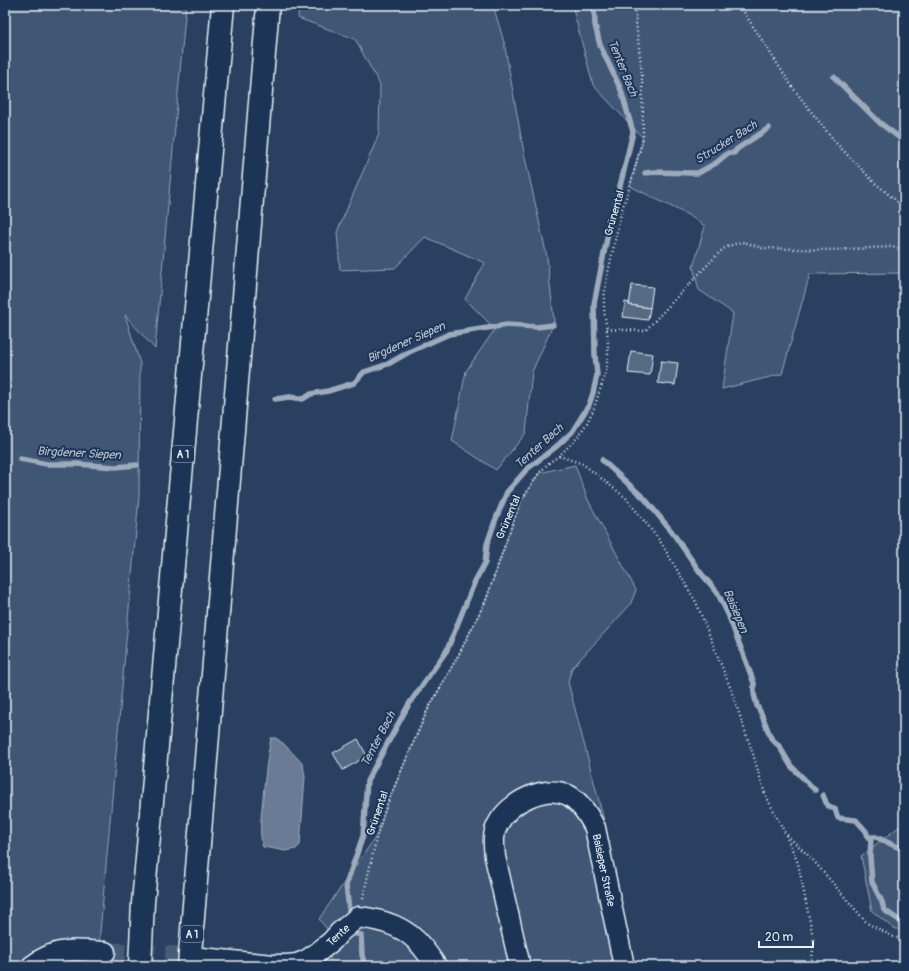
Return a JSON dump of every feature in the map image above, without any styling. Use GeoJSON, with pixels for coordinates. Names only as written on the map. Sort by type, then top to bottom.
{"type":"FeatureCollection","features":[{"type":"Feature","properties":{"kind":"highway","name":"A 1"},"geometry":{"type":"LineString","coordinates":[[140,966],[143,903],[223,5]]}},
{"type":"Feature","properties":{"kind":"highway","name":"A 1"},"geometry":{"type":"LineString","coordinates":[[195,962],[268,5]]}},
{"type":"Feature","properties":{"kind":"street","name":"Baisieper Straße"},"geometry":{"type":"LineString","coordinates":[[520,966],[495,857],[493,844],[494,834],[497,825],[504,815],[522,801],[534,795],[547,792],[559,792],[570,796],[579,804],[589,815],[595,828],[624,966]]}},
{"type":"Feature","properties":{"kind":"street","name":"Tente"},"geometry":{"type":"LineString","coordinates":[[195,962],[273,965],[297,964],[307,960],[317,953],[358,917]]}},
{"type":"Feature","properties":{"kind":"street"},"geometry":{"type":"LineString","coordinates":[[358,917],[368,918],[396,926],[405,931],[423,947],[436,966]]}},
{"type":"Feature","properties":{"kind":"street"},"geometry":{"type":"LineString","coordinates":[[32,966],[37,962],[57,953],[68,950],[106,952]]}},
{"type":"Feature","properties":{"kind":"path","name":"Grünental"},"geometry":{"type":"LineString","coordinates":[[358,917],[377,835],[385,810],[427,711],[486,600],[520,503],[539,473],[550,462],[559,456],[588,423],[601,387],[608,354],[607,329],[604,309],[607,277],[622,209],[643,138],[642,73],[634,5]]}},
{"type":"Feature","properties":{"kind":"path"},"geometry":{"type":"LineString","coordinates":[[741,5],[745,14],[793,88],[827,132],[875,183],[904,207]]}},
{"type":"Feature","properties":{"kind":"path"},"geometry":{"type":"LineString","coordinates":[[607,329],[645,331],[723,249],[734,244],[744,242],[762,248],[831,250],[890,247],[904,249]]}},
{"type":"Feature","properties":{"kind":"path"},"geometry":{"type":"LineString","coordinates":[[559,456],[583,464],[626,498],[660,542],[696,602],[730,687],[765,794],[785,833],[798,863],[814,942],[812,966]]}},
{"type":"Feature","properties":{"kind":"path"},"geometry":{"type":"LineString","coordinates":[[785,833],[812,860],[867,923],[894,937],[904,940]]}},
{"type":"Feature","properties":{"kind":"shaded area"},"geometry":{"type":"Polygon","coordinates":[[[5,5],[186,5],[155,349],[125,315],[140,363],[139,497],[97,966],[5,966],[5,5]]]}},
{"type":"Feature","properties":{"kind":"shaded area"},"geometry":{"type":"Polygon","coordinates":[[[299,5],[493,5],[504,42],[524,153],[547,257],[554,321],[532,372],[526,433],[496,470],[452,441],[466,371],[495,329],[465,299],[485,263],[425,237],[395,268],[340,270],[337,232],[379,134],[380,85],[355,39],[298,18],[299,5]]]}},
{"type":"Feature","properties":{"kind":"shaded area"},"geometry":{"type":"Polygon","coordinates":[[[572,5],[904,5],[904,273],[810,274],[782,374],[722,389],[733,313],[699,290],[693,267],[705,226],[688,215],[630,186],[643,138],[593,85],[572,5]]]}},
{"type":"Feature","properties":{"kind":"shaded area"},"geometry":{"type":"Polygon","coordinates":[[[575,465],[588,500],[636,590],[630,605],[572,668],[568,682],[607,832],[617,966],[332,966],[328,951],[327,929],[319,919],[377,835],[387,804],[427,711],[459,654],[486,600],[520,503],[539,473],[575,465]]]}},
{"type":"Feature","properties":{"kind":"shaded area"},"geometry":{"type":"Polygon","coordinates":[[[271,738],[276,738],[284,744],[303,764],[305,777],[300,845],[296,849],[286,851],[263,847],[262,841],[261,816],[266,767],[271,738]]]}},
{"type":"Feature","properties":{"kind":"shaded area"},"geometry":{"type":"Polygon","coordinates":[[[904,823],[904,931],[893,928],[872,911],[861,856],[904,823]]]}},
{"type":"Feature","properties":{"kind":"building"},"geometry":{"type":"Polygon","coordinates":[[[632,285],[653,287],[650,308],[629,305],[632,285]]]}},
{"type":"Feature","properties":{"kind":"building"},"geometry":{"type":"Polygon","coordinates":[[[625,302],[629,303],[629,305],[650,308],[648,320],[623,317],[625,302]]]}},
{"type":"Feature","properties":{"kind":"building"},"geometry":{"type":"Polygon","coordinates":[[[631,351],[653,354],[650,375],[628,373],[631,351]]]}},
{"type":"Feature","properties":{"kind":"building"},"geometry":{"type":"Polygon","coordinates":[[[661,361],[678,363],[675,385],[658,383],[661,361]]]}},
{"type":"Feature","properties":{"kind":"building"},"geometry":{"type":"Polygon","coordinates":[[[358,739],[367,756],[343,770],[333,753],[358,739]]]}},
{"type":"Feature","properties":{"kind":"waterway","name":"Tenter Bach"},"geometry":{"type":"LineString","coordinates":[[350,918],[346,885],[363,836],[367,781],[409,704],[447,650],[475,581],[485,563],[487,544],[507,492],[527,469],[557,446],[572,432],[589,405],[593,393],[597,375],[594,304],[608,233],[633,132],[621,90],[600,45],[595,25],[594,5]]}},
{"type":"Feature","properties":{"kind":"waterway","name":"Strucker Bach"},"geometry":{"type":"LineString","coordinates":[[834,77],[880,123],[904,141]]}},
{"type":"Feature","properties":{"kind":"waterway","name":"Strucker Bach"},"geometry":{"type":"LineString","coordinates":[[645,173],[698,173],[716,163],[728,153],[734,153],[737,149],[769,128]]}},
{"type":"Feature","properties":{"kind":"waterway","name":"Birgdener Siepen"},"geometry":{"type":"LineString","coordinates":[[275,399],[290,397],[303,399],[311,394],[328,391],[354,383],[364,372],[388,364],[409,352],[449,334],[507,325],[537,327],[553,325]]}},
{"type":"Feature","properties":{"kind":"waterway","name":"Birgdener Siepen"},"geometry":{"type":"LineString","coordinates":[[20,459],[47,464],[77,464],[115,467],[137,465]]}},
{"type":"Feature","properties":{"kind":"waterway","name":"Baisiepen"},"geometry":{"type":"LineString","coordinates":[[602,460],[645,499],[717,592],[728,614],[754,683],[754,694],[757,706],[771,738],[779,746],[791,766],[815,790]]}},
{"type":"Feature","properties":{"kind":"waterway","name":"Baisiepen"},"geometry":{"type":"LineString","coordinates":[[823,795],[827,805],[835,809],[838,818],[856,820],[866,831],[868,837],[876,837],[904,850]]}},
{"type":"Feature","properties":{"kind":"waterway","name":"Baisiepen"},"geometry":{"type":"LineString","coordinates":[[871,838],[870,857],[872,882],[882,902],[884,910],[899,920],[904,921]]}},
{"type":"Feature","properties":{"kind":"waterway","name":"Tenter Bach"},"geometry":{"type":"LineString","coordinates":[[351,929],[352,933],[361,935],[362,955],[365,966]]}},
{"type":"Feature","properties":{"kind":"tunnel"},"geometry":{"type":"LineString","coordinates":[[105,952],[201,958]]}}]}
